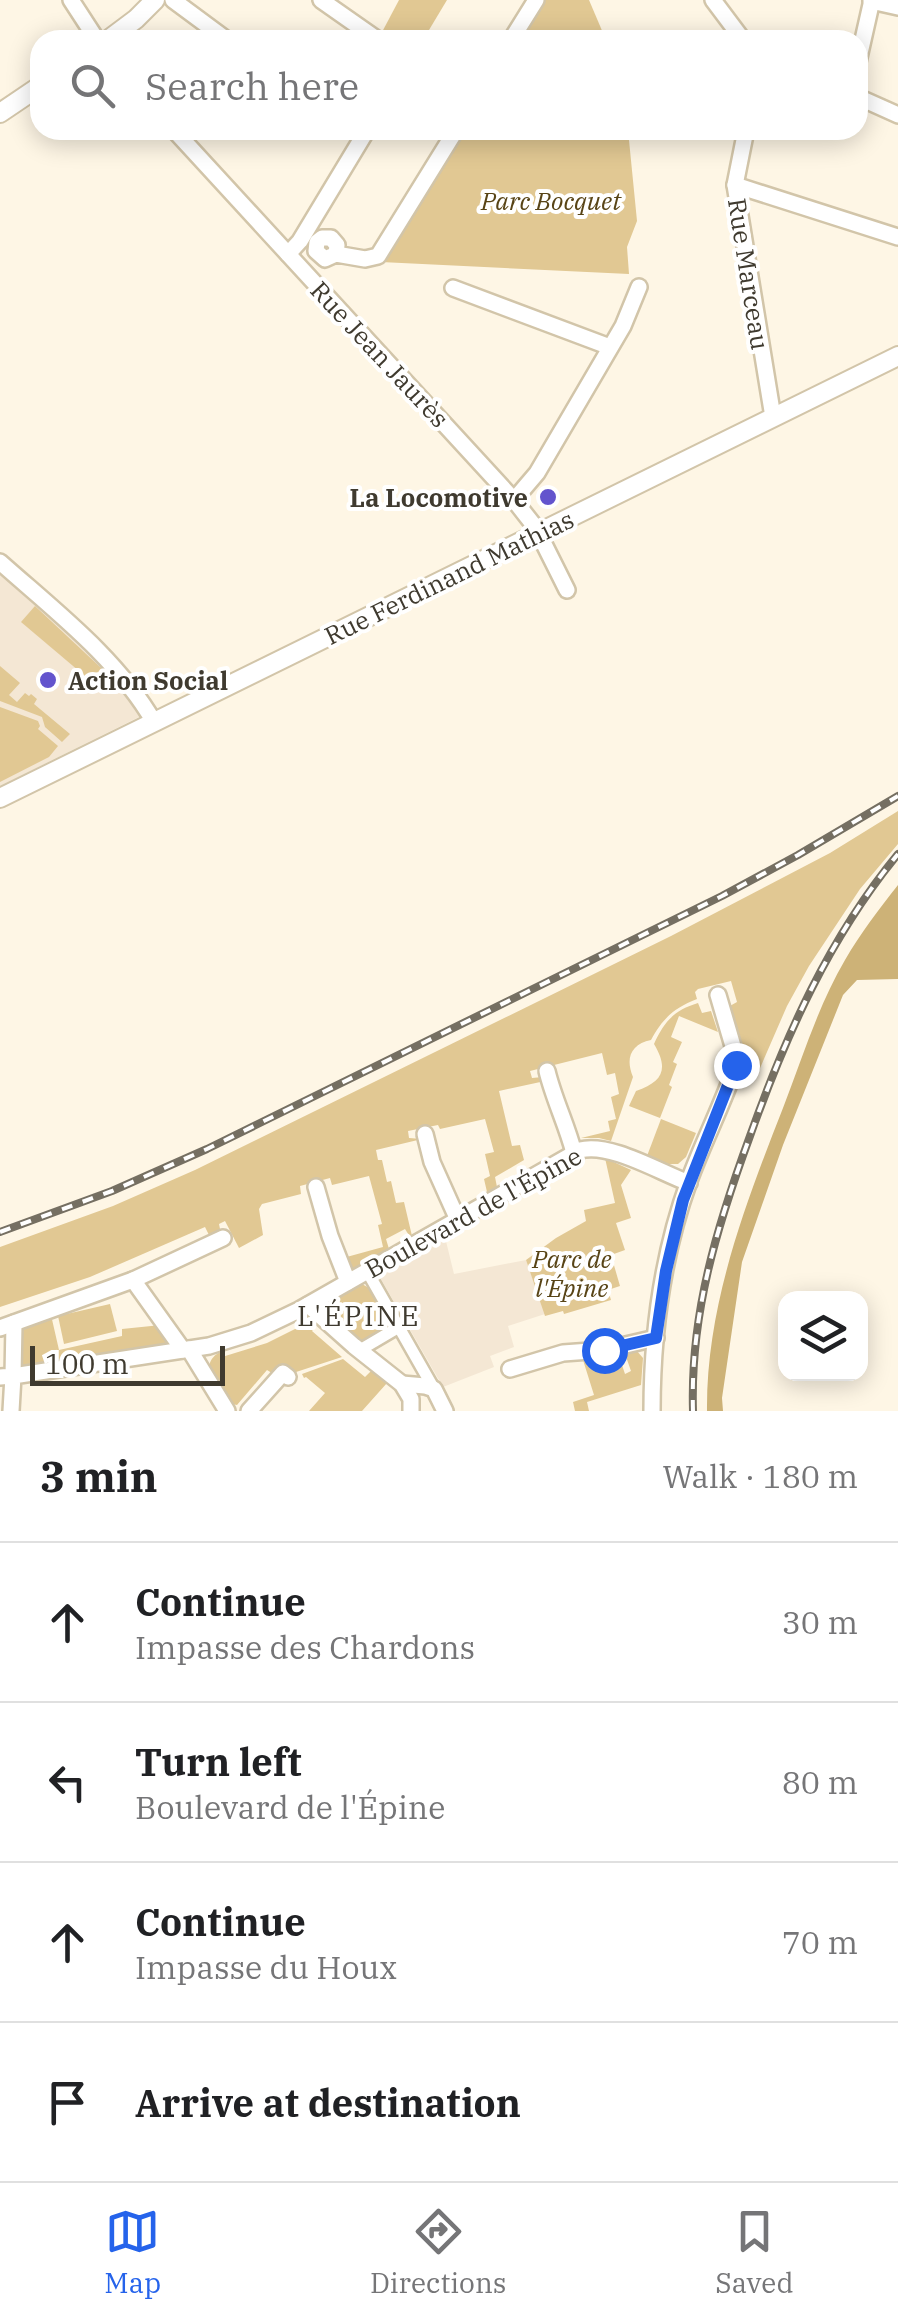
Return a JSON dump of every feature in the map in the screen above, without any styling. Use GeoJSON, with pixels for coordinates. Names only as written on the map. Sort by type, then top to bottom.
{"type":"FeatureCollection","features":[{"type":"Feature","properties":{"kind":"street"},"geometry":{"type":"LineString","coordinates":[[71,0],[90,30]]}},
{"type":"Feature","properties":{"kind":"street"},"geometry":{"type":"LineString","coordinates":[[121,30],[154,0]]}},
{"type":"Feature","properties":{"kind":"street"},"geometry":{"type":"LineString","coordinates":[[172,0],[214,30]]}},
{"type":"Feature","properties":{"kind":"street"},"geometry":{"type":"LineString","coordinates":[[321,0],[364,30]]}},
{"type":"Feature","properties":{"kind":"street"},"geometry":{"type":"LineString","coordinates":[[517,30],[536,0]]}},
{"type":"Feature","properties":{"kind":"street"},"geometry":{"type":"LineString","coordinates":[[713,0],[736,30]]}},
{"type":"Feature","properties":{"kind":"street"},"geometry":{"type":"LineString","coordinates":[[865,30],[872,0],[898,7]]}},
{"type":"Feature","properties":{"kind":"street"},"geometry":{"type":"LineString","coordinates":[[0,113],[30,93]]}},
{"type":"Feature","properties":{"kind":"street"},"geometry":{"type":"LineString","coordinates":[[868,102],[898,115]]}},
{"type":"Feature","properties":{"kind":"street","name":"Rue Jean Jaurès"},"geometry":{"type":"LineString","coordinates":[[183,140],[514,500],[538,534],[567,590]]}},
{"type":"Feature","properties":{"kind":"street"},"geometry":{"type":"LineString","coordinates":[[288,254],[304,234],[356,140]]}},
{"type":"Feature","properties":{"kind":"street"},"geometry":{"type":"LineString","coordinates":[[336,254],[364,259],[378,256],[450,140]]}},
{"type":"Feature","properties":{"kind":"street","name":"Rue Marceau"},"geometry":{"type":"LineString","coordinates":[[744,140],[735,184],[773,418]]}},
{"type":"Feature","properties":{"kind":"street"},"geometry":{"type":"LineString","coordinates":[[735,184],[898,237]]}},
{"type":"Feature","properties":{"kind":"street"},"geometry":{"type":"LineString","coordinates":[[514,500],[537,472],[610,348],[639,287]]}},
{"type":"Feature","properties":{"kind":"street"},"geometry":{"type":"LineString","coordinates":[[452,288],[610,348]]}},
{"type":"Feature","properties":{"kind":"street","name":"Rue Ferdinand Mathias"},"geometry":{"type":"LineString","coordinates":[[0,798],[898,356]]}},
{"type":"Feature","properties":{"kind":"street"},"geometry":{"type":"LineString","coordinates":[[0,562],[112,663],[154,722]]}},
{"type":"Feature","properties":{"kind":"street"},"geometry":{"type":"LineString","coordinates":[[652,1411],[656,1338],[669,1256],[688,1183],[736,1065],[718,995]]}},
{"type":"Feature","properties":{"kind":"street"},"geometry":{"type":"LineString","coordinates":[[547,1071],[574,1153]]}},
{"type":"Feature","properties":{"kind":"street"},"geometry":{"type":"LineString","coordinates":[[425,1134],[432,1162],[458,1220]]}},
{"type":"Feature","properties":{"kind":"street","name":"Boulevard de l'Épine"},"geometry":{"type":"LineString","coordinates":[[6,1376],[186,1350],[251,1333],[308,1305],[586,1148],[598,1148],[688,1183]]}},
{"type":"Feature","properties":{"kind":"street"},"geometry":{"type":"LineString","coordinates":[[316,1187],[348,1282]]}},
{"type":"Feature","properties":{"kind":"street"},"geometry":{"type":"LineString","coordinates":[[11,1411],[6,1376],[7,1326],[133,1280],[223,1238]]}},
{"type":"Feature","properties":{"kind":"street"},"geometry":{"type":"LineString","coordinates":[[367,1271],[446,1411]]}},
{"type":"Feature","properties":{"kind":"street"},"geometry":{"type":"LineString","coordinates":[[133,1280],[227,1411]]}},
{"type":"Feature","properties":{"kind":"street"},"geometry":{"type":"LineString","coordinates":[[308,1305],[402,1384],[412,1398],[412,1411]]}},
{"type":"Feature","properties":{"kind":"street"},"geometry":{"type":"LineString","coordinates":[[360,1350],[399,1326]]}},
{"type":"Feature","properties":{"kind":"street"},"geometry":{"type":"LineString","coordinates":[[510,1369],[562,1353],[604,1350],[656,1338]]}},
{"type":"Feature","properties":{"kind":"street"},"geometry":{"type":"LineString","coordinates":[[250,1411],[283,1372],[288,1377]]}},
{"type":"Feature","properties":{"kind":"street"},"geometry":{"type":"LineString","coordinates":[[402,1384],[434,1390]]}},
{"type":"Feature","properties":{"kind":"shaded area"},"geometry":{"type":"Polygon","coordinates":[[[0,570],[106,666],[141,716],[0,786],[0,570]]]}},
{"type":"Feature","properties":{"kind":"shaded area"},"geometry":{"type":"Polygon","coordinates":[[[898,885],[898,979],[857,980],[843,995],[783,1145],[742,1262],[723,1411],[707,1411],[713,1333],[730,1256],[755,1182],[827,996],[857,941],[898,885]]]}},
{"type":"Feature","properties":{"kind":"shaded area"},"geometry":{"type":"Polygon","coordinates":[[[445,1237],[454,1274],[526,1260],[545,1314],[508,1326],[514,1347],[490,1356],[494,1367],[443,1387],[378,1274],[445,1237]]]}},
{"type":"Feature","properties":{"kind":"green space"},"geometry":{"type":"Polygon","coordinates":[[[399,0],[447,0],[429,30],[383,30],[399,0]]]}},
{"type":"Feature","properties":{"kind":"green space"},"geometry":{"type":"Polygon","coordinates":[[[542,0],[589,0],[602,30],[523,30],[542,0]]]}},
{"type":"Feature","properties":{"kind":"green space","name":"Parc Bocquet"},"geometry":{"type":"Polygon","coordinates":[[[456,140],[629,140],[637,221],[627,247],[629,274],[381,262],[456,140]]]}},
{"type":"Feature","properties":{"kind":"green space"},"geometry":{"type":"Polygon","coordinates":[[[35,606],[115,681],[105,693],[21,622],[35,606]]]}},
{"type":"Feature","properties":{"kind":"green space"},"geometry":{"type":"Polygon","coordinates":[[[0,666],[20,683],[9,695],[17,702],[25,693],[37,699],[34,704],[70,734],[62,742],[45,727],[42,717],[0,701],[0,666]]]}},
{"type":"Feature","properties":{"kind":"green space"},"geometry":{"type":"Polygon","coordinates":[[[0,707],[38,721],[38,729],[58,746],[49,757],[0,782],[0,707]]]}},
{"type":"Feature","properties":{"kind":"green space"},"geometry":{"type":"Polygon","coordinates":[[[898,811],[898,844],[860,889],[809,966],[757,1075],[742,1070],[728,1007],[737,1002],[731,981],[698,989],[697,999],[670,1015],[651,1040],[632,1053],[633,1077],[611,1141],[581,1138],[610,1131],[608,1121],[616,1119],[611,1097],[619,1094],[615,1073],[607,1075],[602,1053],[530,1071],[532,1078],[543,1077],[545,1081],[499,1091],[512,1146],[520,1145],[524,1160],[495,1177],[497,1187],[487,1192],[484,1179],[490,1176],[485,1154],[494,1152],[485,1119],[408,1131],[409,1138],[422,1139],[376,1150],[387,1182],[391,1181],[396,1203],[404,1202],[412,1236],[405,1229],[386,1239],[389,1249],[350,1271],[343,1258],[383,1247],[378,1225],[382,1224],[369,1176],[332,1185],[330,1178],[300,1186],[301,1194],[262,1204],[259,1209],[263,1235],[239,1248],[225,1221],[219,1224],[221,1234],[211,1239],[205,1227],[90,1277],[0,1307],[0,1247],[113,1206],[195,1170],[671,936],[830,853],[898,811]]]}},
{"type":"Feature","properties":{"kind":"green space"},"geometry":{"type":"Polygon","coordinates":[[[698,1003],[702,1013],[711,1011],[718,1032],[679,1016],[671,1037],[682,1042],[673,1062],[677,1064],[669,1085],[672,1087],[660,1118],[629,1106],[636,1091],[661,1074],[654,1044],[662,1029],[676,1013],[698,1003]]]}},
{"type":"Feature","properties":{"kind":"green space"},"geometry":{"type":"Polygon","coordinates":[[[661,1119],[696,1133],[686,1157],[678,1164],[647,1156],[661,1119]]]}},
{"type":"Feature","properties":{"kind":"green space","name":"Parc de l'Épine"},"geometry":{"type":"Polygon","coordinates":[[[605,1158],[631,1170],[621,1185],[631,1218],[616,1223],[625,1250],[611,1255],[620,1286],[608,1290],[611,1300],[545,1316],[526,1260],[586,1221],[584,1210],[615,1203],[605,1158]]]}},
{"type":"Feature","properties":{"kind":"green space"},"geometry":{"type":"Polygon","coordinates":[[[362,1284],[369,1288],[389,1324],[362,1342],[325,1313],[324,1306],[362,1284]]]}},
{"type":"Feature","properties":{"kind":"green space"},"geometry":{"type":"Polygon","coordinates":[[[110,1304],[117,1331],[64,1344],[58,1316],[110,1304]]]}},
{"type":"Feature","properties":{"kind":"green space"},"geometry":{"type":"Polygon","coordinates":[[[51,1315],[59,1350],[122,1336],[122,1329],[161,1325],[168,1342],[22,1366],[21,1328],[51,1315]]]}},
{"type":"Feature","properties":{"kind":"green space"},"geometry":{"type":"Polygon","coordinates":[[[307,1317],[317,1324],[312,1331],[342,1357],[293,1373],[284,1366],[275,1375],[267,1370],[237,1405],[232,1404],[212,1378],[213,1358],[220,1352],[222,1357],[267,1343],[303,1325],[300,1319],[307,1317]]]}},
{"type":"Feature","properties":{"kind":"green space"},"geometry":{"type":"Polygon","coordinates":[[[636,1350],[643,1358],[641,1385],[587,1402],[589,1411],[575,1411],[573,1402],[594,1395],[583,1360],[618,1353],[625,1374],[631,1371],[624,1351],[636,1350]]]}},
{"type":"Feature","properties":{"kind":"green space"},"geometry":{"type":"Polygon","coordinates":[[[343,1359],[365,1377],[372,1370],[387,1383],[362,1411],[309,1411],[325,1393],[302,1374],[343,1359]]]}},
{"type":"Feature","properties":{"kind":"railway"},"geometry":{"type":"LineString","coordinates":[[0,1232],[112,1191],[207,1149],[722,896],[898,796]]}},
{"type":"Feature","properties":{"kind":"railway"},"geometry":{"type":"LineString","coordinates":[[693,1411],[696,1340],[708,1271],[750,1136],[779,1061],[830,954],[898,854]]}},
{"type":"Feature","properties":{"kind":"place","name":"La Locomotive"},"geometry":{"type":"Point","coordinates":[548,497]}},
{"type":"Feature","properties":{"kind":"place","name":"Action Social"},"geometry":{"type":"Point","coordinates":[48,680]}},
{"type":"Feature","properties":{"kind":"district","name":"L'ÉPINE"},"geometry":{"type":"Point","coordinates":[359,1315]}},
{"type":"Feature","properties":{"kind":"route"},"geometry":{"type":"LineString","coordinates":[[604,1350],[656,1338],[666,1271],[683,1200],[736,1065]]}}]}
